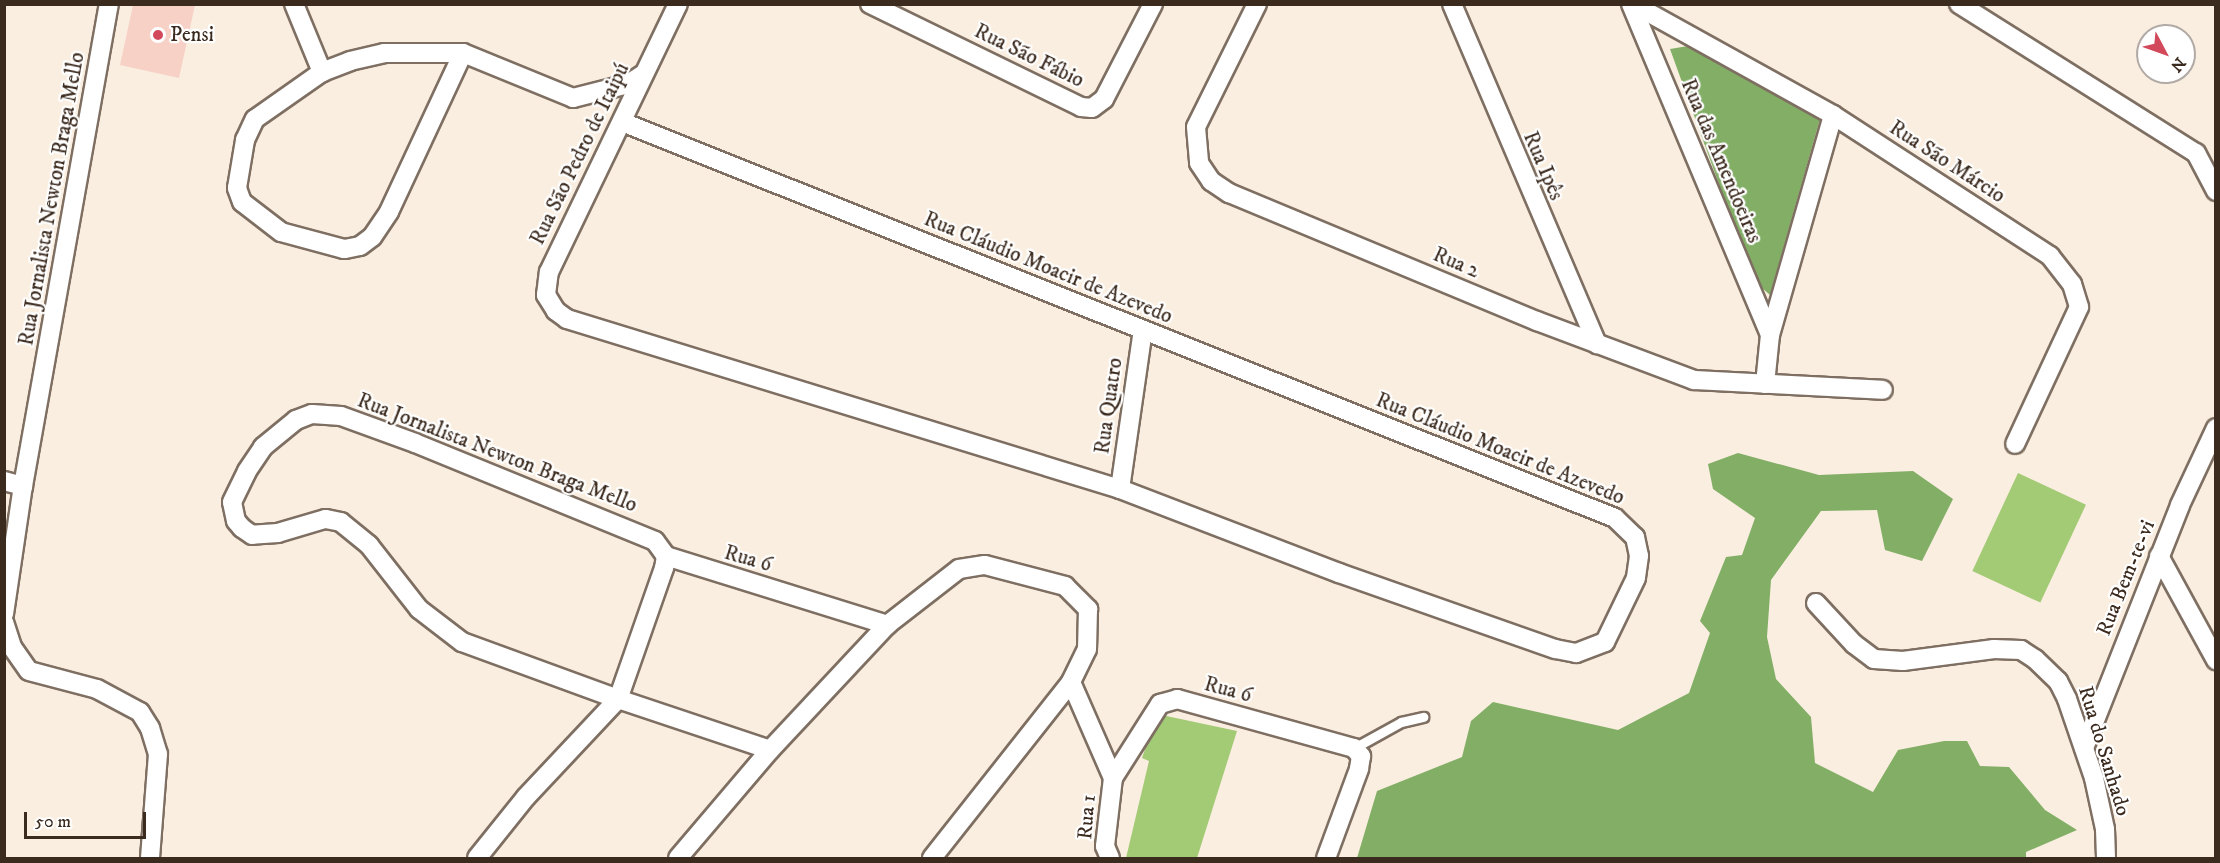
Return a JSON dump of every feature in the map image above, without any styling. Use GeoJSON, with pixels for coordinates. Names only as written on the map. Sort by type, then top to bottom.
{"type":"FeatureCollection","features":[{"type":"Feature","properties":{"kind":"street","name":"Rua Jornalista Newton Braga Mello"},"geometry":{"type":"LineString","coordinates":[[4,614],[23,486],[109,4]]}},
{"type":"Feature","properties":{"kind":"street"},"geometry":{"type":"LineString","coordinates":[[294,4],[322,72]]}},
{"type":"Feature","properties":{"kind":"street","name":"Rua São Pedro de Itaipú"},"geometry":{"type":"LineString","coordinates":[[567,319],[550,306],[546,296],[549,272],[678,4]]}},
{"type":"Feature","properties":{"kind":"street","name":"Rua São Fábio"},"geometry":{"type":"LineString","coordinates":[[870,4],[1082,107],[1092,108],[1104,99],[1153,4]]}},
{"type":"Feature","properties":{"kind":"street","name":"Rua 2"},"geometry":{"type":"LineString","coordinates":[[1257,4],[1196,127],[1196,151],[1211,181],[1229,193],[1596,344],[1694,380],[1883,390]]}},
{"type":"Feature","properties":{"kind":"street","name":"Rua Ipês"},"geometry":{"type":"LineString","coordinates":[[1452,4],[1596,344]]}},
{"type":"Feature","properties":{"kind":"street","name":"Rua São Márcio"},"geometry":{"type":"LineString","coordinates":[[1632,4],[1833,115],[2050,256],[2072,284],[2079,308],[2015,444]]}},
{"type":"Feature","properties":{"kind":"street","name":"Rua das Amendoeiras"},"geometry":{"type":"LineString","coordinates":[[1632,4],[1770,335]]}},
{"type":"Feature","properties":{"kind":"street"},"geometry":{"type":"LineString","coordinates":[[1959,4],[2196,153],[2216,191]]}},
{"type":"Feature","properties":{"kind":"street"},"geometry":{"type":"LineString","coordinates":[[463,53],[389,212],[372,237],[360,246],[344,249],[281,231],[242,202],[237,188],[244,140],[255,119],[322,72],[384,53],[463,53],[573,98],[628,84],[642,75]]}},
{"type":"Feature","properties":{"kind":"street"},"geometry":{"type":"LineString","coordinates":[[1765,384],[1770,335],[1833,115]]}},
{"type":"Feature","properties":{"kind":"street","name":"Rua Cláudio Moacir de Azevedo"},"geometry":{"type":"LineString","coordinates":[[567,319],[1120,489],[1350,577],[1576,653],[1605,642],[1636,578],[1639,556],[1635,537],[1615,518],[622,122]]}},
{"type":"Feature","properties":{"kind":"street","name":"Rua Quatro"},"geometry":{"type":"LineString","coordinates":[[1120,489],[1143,330]]}},
{"type":"Feature","properties":{"kind":"street","name":"Rua Jornalista Newton Braga Mello"},"geometry":{"type":"LineString","coordinates":[[618,699],[462,642],[419,609],[369,545],[342,522],[324,519],[278,533],[252,535],[236,521],[232,502],[263,447],[296,420],[312,414],[340,416],[643,534],[666,556]]}},
{"type":"Feature","properties":{"kind":"street","name":"Rua Bem-te-vi"},"geometry":{"type":"LineString","coordinates":[[2084,748],[2159,556],[2216,428]]}},
{"type":"Feature","properties":{"kind":"street"},"geometry":{"type":"LineString","coordinates":[[4,481],[23,486]]}},
{"type":"Feature","properties":{"kind":"street"},"geometry":{"type":"LineString","coordinates":[[477,858],[526,796],[618,699],[666,556]]}},
{"type":"Feature","properties":{"kind":"street","name":"Rua 6"},"geometry":{"type":"LineString","coordinates":[[666,556],[887,625]]}},
{"type":"Feature","properties":{"kind":"street"},"geometry":{"type":"LineString","coordinates":[[2159,556],[2216,660]]}},
{"type":"Feature","properties":{"kind":"street"},"geometry":{"type":"LineString","coordinates":[[678,858],[770,750],[887,625],[959,569],[985,565],[1065,586],[1089,609],[1087,649],[1071,682],[932,858]]}},
{"type":"Feature","properties":{"kind":"street","name":"Rua do Sanhado"},"geometry":{"type":"LineString","coordinates":[[1816,603],[1854,644],[1874,658],[1903,661],[1994,649],[2020,650],[2058,681],[2084,748],[2105,829],[2106,858]]}},
{"type":"Feature","properties":{"kind":"street"},"geometry":{"type":"LineString","coordinates":[[4,622],[12,647],[29,672],[98,689],[140,712],[150,728],[158,754],[150,858]]}},
{"type":"Feature","properties":{"kind":"street"},"geometry":{"type":"LineString","coordinates":[[1071,682],[1113,778]]}},
{"type":"Feature","properties":{"kind":"street"},"geometry":{"type":"LineString","coordinates":[[618,699],[770,750]]}},
{"type":"Feature","properties":{"kind":"street","name":"Rua 6"},"geometry":{"type":"LineString","coordinates":[[1113,778],[1160,704],[1177,699],[1354,748]]}},
{"type":"Feature","properties":{"kind":"street"},"geometry":{"type":"LineString","coordinates":[[1326,858],[1359,769],[1361,756],[1354,748]]}},
{"type":"Feature","properties":{"kind":"street","name":"Rua 1"},"geometry":{"type":"LineString","coordinates":[[1110,858],[1105,846],[1113,778]]}},
{"type":"Feature","properties":{"kind":"lane"},"geometry":{"type":"LineString","coordinates":[[1354,748],[1401,722],[1423,717]]}},
{"type":"Feature","properties":{"kind":"shaded area","name":"Pensi"},"geometry":{"type":"Polygon","coordinates":[[[133,5],[195,5],[179,78],[120,65],[133,5]]]}},
{"type":"Feature","properties":{"kind":"green space"},"geometry":{"type":"Polygon","coordinates":[[[1688,46],[1820,119],[1770,295],[1754,281],[1670,49],[1688,46]]]}},
{"type":"Feature","properties":{"kind":"green space"},"geometry":{"type":"Polygon","coordinates":[[[1738,453],[1819,475],[1913,471],[1953,499],[1922,561],[1885,550],[1877,510],[1821,511],[1771,580],[1767,637],[1776,679],[1811,717],[1815,763],[1873,792],[1898,750],[1944,741],[1967,741],[1980,766],[2009,767],[2045,810],[2077,830],[2026,852],[2026,858],[1357,858],[1377,791],[1462,757],[1471,721],[1493,702],[1618,730],[1689,693],[1710,633],[1700,621],[1726,557],[1742,555],[1755,518],[1713,489],[1708,464],[1738,453]]]}},
{"type":"Feature","properties":{"kind":"green space"},"geometry":{"type":"Polygon","coordinates":[[[2018,473],[2086,505],[2040,603],[1972,571],[2018,473]]]}},
{"type":"Feature","properties":{"kind":"green space"},"geometry":{"type":"Polygon","coordinates":[[[1157,714],[1237,731],[1197,858],[1126,858],[1149,761],[1142,758],[1157,714]]]}},
{"type":"Feature","properties":{"kind":"place","name":"Pensi"},"geometry":{"type":"Point","coordinates":[158,35]}}]}
